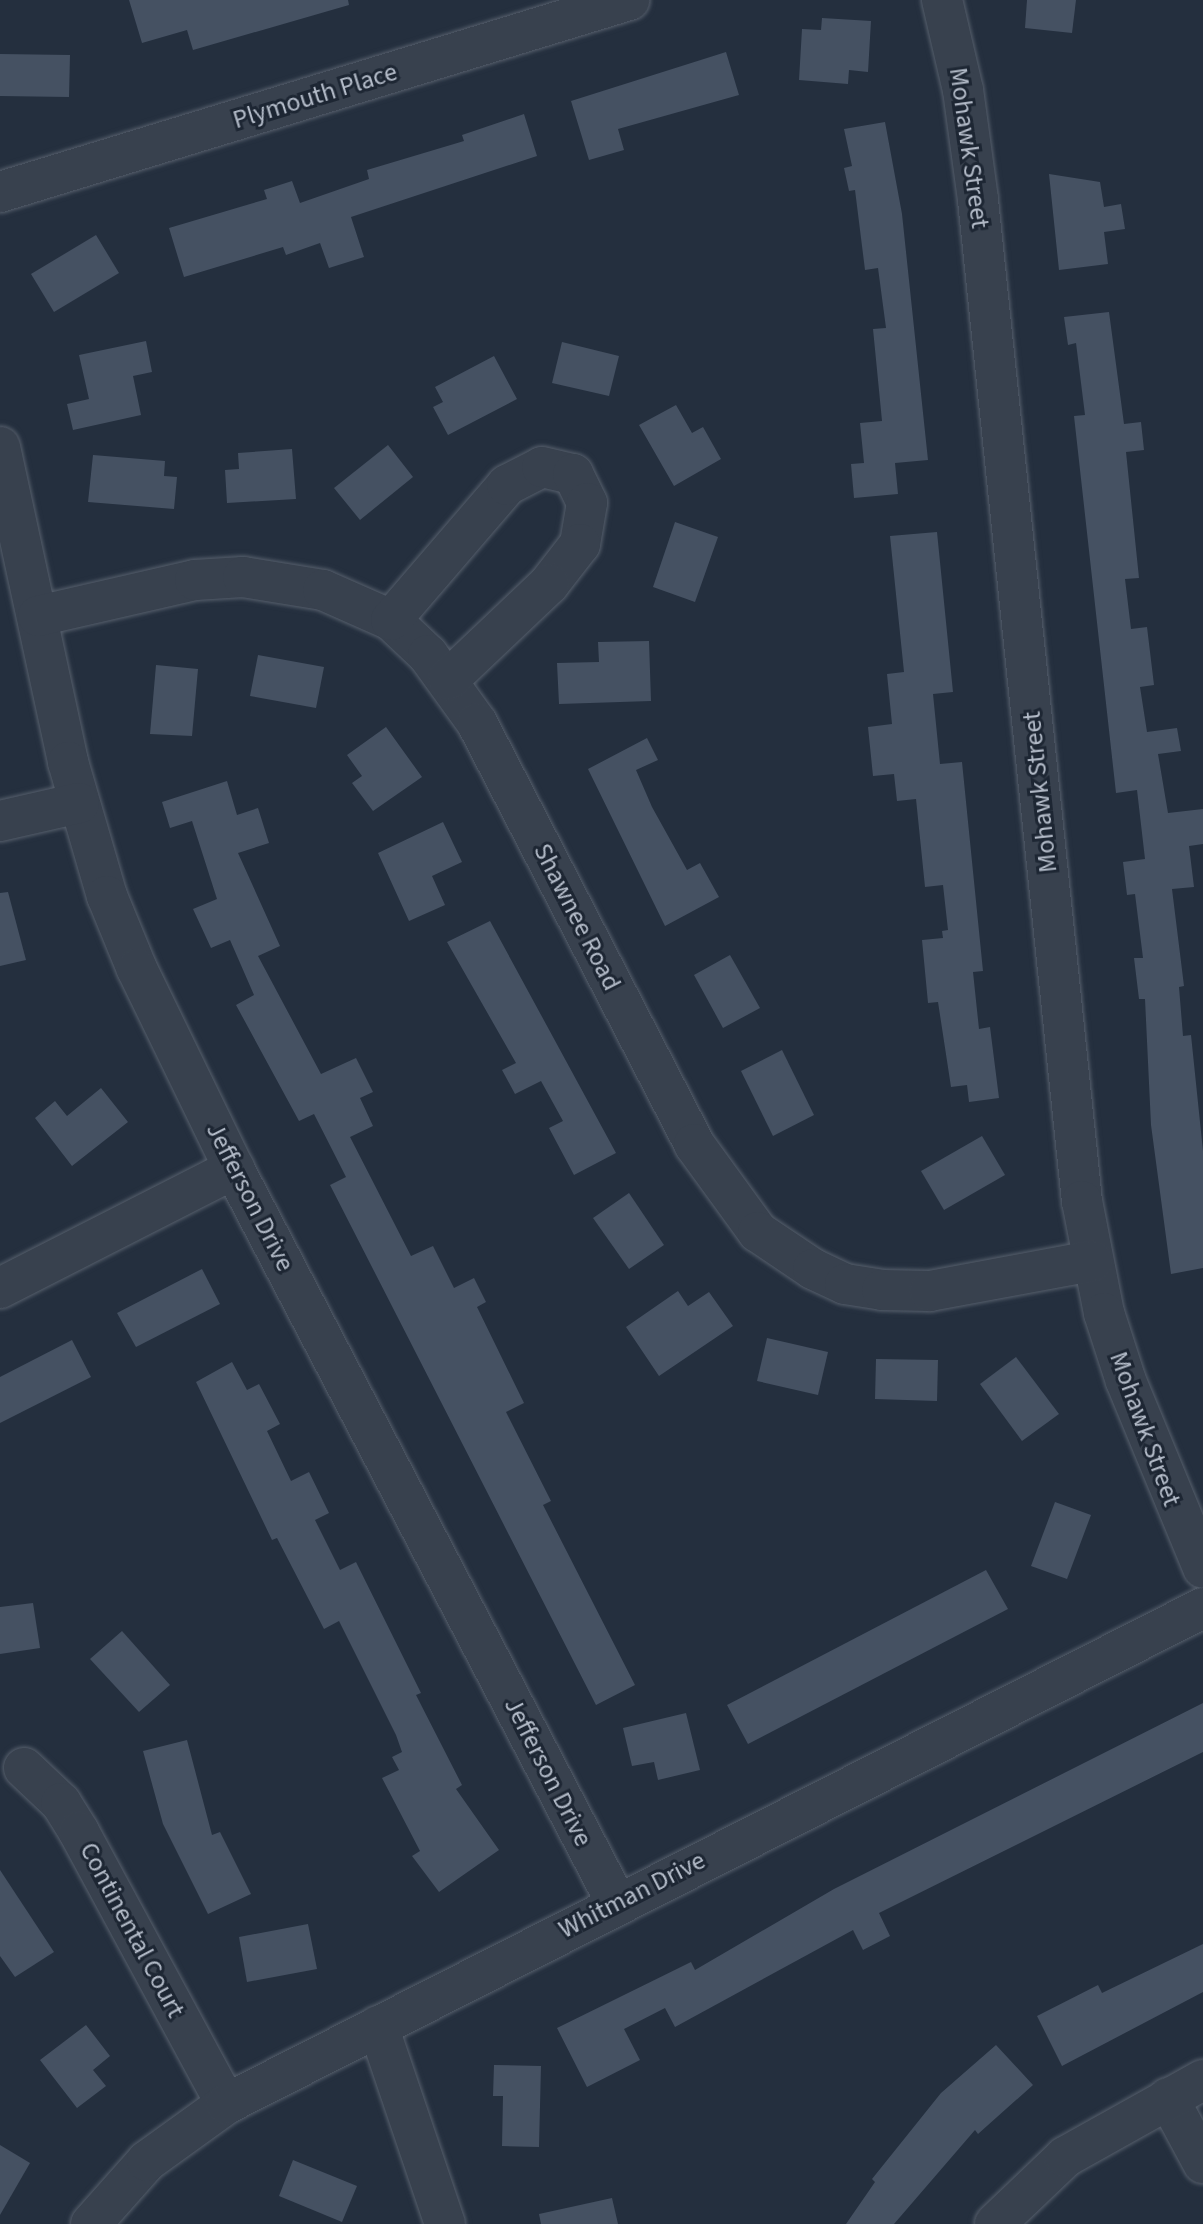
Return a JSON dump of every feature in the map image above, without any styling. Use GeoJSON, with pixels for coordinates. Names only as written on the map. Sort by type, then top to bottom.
{"type":"FeatureCollection","features":[{"type":"Feature","properties":{"kind":"street","name":"Plymouth Place"},"geometry":{"type":"LineString","coordinates":[[0,192],[629,0]]}},
{"type":"Feature","properties":{"kind":"street","name":"Mohawk Street"},"geometry":{"type":"LineString","coordinates":[[942,0],[963,90],[978,200],[1092,1261],[1137,1415],[1203,1568]]}},
{"type":"Feature","properties":{"kind":"street","name":"Jefferson Drive"},"geometry":{"type":"LineString","coordinates":[[0,447],[79,803],[107,896],[137,969],[234,1169],[616,1902]]}},
{"type":"Feature","properties":{"kind":"street"},"geometry":{"type":"LineString","coordinates":[[391,620],[507,485],[542,467],[573,474],[587,503],[580,544],[549,584],[448,680]]}},
{"type":"Feature","properties":{"kind":"street","name":"Shawnee Road"},"geometry":{"type":"LineString","coordinates":[[38,616],[177,584],[243,577],[323,590],[391,620],[448,680],[477,723],[694,1144],[758,1232],[813,1269],[845,1284],[882,1290],[958,1288],[1092,1261]]}},
{"type":"Feature","properties":{"kind":"street"},"geometry":{"type":"LineString","coordinates":[[0,821],[79,803]]}},
{"type":"Feature","properties":{"kind":"street"},"geometry":{"type":"LineString","coordinates":[[0,1288],[234,1169]]}},
{"type":"Feature","properties":{"kind":"street","name":"Whitman Drive"},"geometry":{"type":"LineString","coordinates":[[91,2224],[147,2161],[226,2104],[616,1902],[1203,1608]]}},
{"type":"Feature","properties":{"kind":"street","name":"Continental Court"},"geometry":{"type":"LineString","coordinates":[[24,1768],[43,1782],[79,1832],[226,2104]]}},
{"type":"Feature","properties":{"kind":"street"},"geometry":{"type":"LineString","coordinates":[[378,2026],[445,2224]]}},
{"type":"Feature","properties":{"kind":"street"},"geometry":{"type":"LineString","coordinates":[[995,2224],[1065,2157],[1203,2080]]}},
{"type":"Feature","properties":{"kind":"street"},"geometry":{"type":"LineString","coordinates":[[1168,2098],[1203,2163]]}},
{"type":"Feature","properties":{"kind":"building"},"geometry":{"type":"Polygon","coordinates":[[[129,0],[348,0],[349,5],[193,50],[187,30],[142,43],[129,0]]]}},
{"type":"Feature","properties":{"kind":"building"},"geometry":{"type":"Polygon","coordinates":[[[1027,0],[1076,0],[1072,33],[1025,28],[1027,0]]]}},
{"type":"Feature","properties":{"kind":"building"},"geometry":{"type":"Polygon","coordinates":[[[822,18],[871,21],[868,72],[849,70],[848,84],[799,80],[802,29],[821,30],[822,18]]]}},
{"type":"Feature","properties":{"kind":"building"},"geometry":{"type":"Polygon","coordinates":[[[726,52],[739,95],[618,129],[624,150],[589,160],[571,101],[726,52]]]}},
{"type":"Feature","properties":{"kind":"building"},"geometry":{"type":"Polygon","coordinates":[[[0,54],[70,55],[69,97],[0,96],[0,54]]]}},
{"type":"Feature","properties":{"kind":"building"},"geometry":{"type":"Polygon","coordinates":[[[524,114],[537,156],[351,217],[364,257],[329,268],[320,243],[286,255],[283,247],[184,277],[169,228],[267,199],[264,190],[292,181],[300,203],[369,179],[367,170],[464,141],[462,135],[524,114]]]}},
{"type":"Feature","properties":{"kind":"building"},"geometry":{"type":"Polygon","coordinates":[[[885,122],[902,214],[928,460],[895,463],[898,494],[854,498],[851,464],[864,463],[860,423],[882,421],[873,329],[886,328],[878,268],[865,270],[855,190],[849,191],[844,168],[852,166],[844,129],[885,122]]]}},
{"type":"Feature","properties":{"kind":"building"},"geometry":{"type":"Polygon","coordinates":[[[1049,174],[1100,182],[1104,207],[1121,204],[1125,229],[1104,232],[1108,264],[1059,270],[1049,174]]]}},
{"type":"Feature","properties":{"kind":"building"},"geometry":{"type":"Polygon","coordinates":[[[96,235],[119,273],[54,312],[31,274],[96,235]]]}},
{"type":"Feature","properties":{"kind":"building"},"geometry":{"type":"Polygon","coordinates":[[[1109,312],[1124,424],[1141,422],[1144,450],[1126,452],[1139,578],[1125,579],[1131,629],[1147,627],[1154,685],[1140,687],[1147,732],[1177,728],[1181,751],[1158,754],[1168,813],[1203,809],[1203,844],[1189,846],[1194,887],[1172,889],[1184,986],[1179,987],[1183,1036],[1191,1035],[1203,1151],[1203,1268],[1171,1274],[1151,1125],[1145,999],[1139,999],[1134,958],[1143,958],[1135,894],[1127,895],[1123,862],[1145,859],[1137,790],[1116,793],[1074,416],[1085,415],[1076,343],[1068,345],[1064,317],[1109,312]]]}},
{"type":"Feature","properties":{"kind":"building"},"geometry":{"type":"Polygon","coordinates":[[[146,341],[152,372],[133,376],[141,415],[73,430],[67,404],[89,399],[79,355],[146,341]]]}},
{"type":"Feature","properties":{"kind":"building"},"geometry":{"type":"Polygon","coordinates":[[[562,342],[619,356],[609,396],[552,383],[562,342]]]}},
{"type":"Feature","properties":{"kind":"building"},"geometry":{"type":"Polygon","coordinates":[[[494,356],[517,399],[448,435],[433,407],[443,402],[435,387],[494,356]]]}},
{"type":"Feature","properties":{"kind":"building"},"geometry":{"type":"Polygon","coordinates":[[[676,405],[692,433],[703,427],[721,459],[674,486],[639,425],[676,405]]]}},
{"type":"Feature","properties":{"kind":"building"},"geometry":{"type":"Polygon","coordinates":[[[388,445],[413,477],[360,520],[334,488],[388,445]]]}},
{"type":"Feature","properties":{"kind":"building"},"geometry":{"type":"Polygon","coordinates":[[[292,449],[296,499],[227,503],[225,470],[239,469],[238,453],[292,449]]]}},
{"type":"Feature","properties":{"kind":"building"},"geometry":{"type":"Polygon","coordinates":[[[93,455],[165,461],[164,476],[177,477],[174,509],[88,502],[93,455]]]}},
{"type":"Feature","properties":{"kind":"building"},"geometry":{"type":"Polygon","coordinates":[[[675,522],[718,537],[695,602],[653,587],[675,522]]]}},
{"type":"Feature","properties":{"kind":"building"},"geometry":{"type":"Polygon","coordinates":[[[937,532],[953,692],[933,694],[940,764],[962,762],[983,971],[973,972],[979,1029],[990,1027],[999,1098],[969,1102],[967,1085],[951,1087],[938,1002],[928,1003],[922,940],[943,938],[942,931],[948,930],[943,885],[925,887],[916,799],[897,801],[894,774],[873,776],[868,727],[892,724],[887,674],[904,672],[890,536],[937,532]]]}},
{"type":"Feature","properties":{"kind":"building"},"geometry":{"type":"Polygon","coordinates":[[[649,641],[651,701],[559,704],[557,663],[599,662],[598,642],[649,641]]]}},
{"type":"Feature","properties":{"kind":"building"},"geometry":{"type":"Polygon","coordinates":[[[258,655],[324,667],[316,708],[250,696],[258,655]]]}},
{"type":"Feature","properties":{"kind":"building"},"geometry":{"type":"Polygon","coordinates":[[[156,665],[198,669],[192,736],[150,734],[156,665]]]}},
{"type":"Feature","properties":{"kind":"building"},"geometry":{"type":"Polygon","coordinates":[[[386,727],[422,777],[373,811],[352,783],[362,776],[347,755],[386,727]]]}},
{"type":"Feature","properties":{"kind":"building"},"geometry":{"type":"Polygon","coordinates":[[[647,738],[658,760],[636,770],[652,807],[687,870],[700,863],[719,897],[665,926],[588,769],[647,738]]]}},
{"type":"Feature","properties":{"kind":"building"},"geometry":{"type":"Polygon","coordinates":[[[227,781],[237,815],[258,808],[269,843],[238,853],[280,946],[258,956],[321,1074],[356,1058],[373,1092],[360,1098],[373,1126],[350,1137],[411,1256],[433,1246],[454,1288],[474,1278],[486,1302],[477,1307],[524,1403],[506,1412],[551,1501],[543,1505],[635,1685],[596,1705],[330,1185],[346,1177],[314,1114],[299,1121],[236,1005],[254,995],[230,940],[211,948],[193,909],[217,899],[192,821],[170,828],[162,802],[227,781]]]}},
{"type":"Feature","properties":{"kind":"building"},"geometry":{"type":"Polygon","coordinates":[[[443,822],[462,862],[432,876],[445,905],[409,921],[378,853],[443,822]]]}},
{"type":"Feature","properties":{"kind":"building"},"geometry":{"type":"Polygon","coordinates":[[[8,892],[26,960],[0,966],[0,893],[8,892]]]}},
{"type":"Feature","properties":{"kind":"building"},"geometry":{"type":"Polygon","coordinates":[[[490,921],[616,1153],[574,1175],[549,1128],[563,1121],[541,1081],[515,1094],[502,1070],[516,1063],[447,942],[490,921]]]}},
{"type":"Feature","properties":{"kind":"building"},"geometry":{"type":"Polygon","coordinates":[[[730,955],[760,1008],[723,1028],[694,975],[730,955]]]}},
{"type":"Feature","properties":{"kind":"building"},"geometry":{"type":"Polygon","coordinates":[[[782,1050],[814,1115],[773,1136],[741,1071],[782,1050]]]}},
{"type":"Feature","properties":{"kind":"building"},"geometry":{"type":"Polygon","coordinates":[[[101,1088],[128,1122],[72,1166],[35,1118],[55,1101],[67,1116],[101,1088]]]}},
{"type":"Feature","properties":{"kind":"building"},"geometry":{"type":"Polygon","coordinates":[[[982,1136],[1005,1175],[944,1210],[921,1171],[982,1136]]]}},
{"type":"Feature","properties":{"kind":"building"},"geometry":{"type":"Polygon","coordinates":[[[629,1193],[664,1245],[629,1269],[593,1218],[629,1193]]]}},
{"type":"Feature","properties":{"kind":"building"},"geometry":{"type":"Polygon","coordinates":[[[202,1269],[220,1304],[136,1347],[117,1313],[202,1269]]]}},
{"type":"Feature","properties":{"kind":"building"},"geometry":{"type":"Polygon","coordinates":[[[678,1291],[688,1306],[709,1292],[733,1326],[659,1376],[626,1327],[678,1291]]]}},
{"type":"Feature","properties":{"kind":"building"},"geometry":{"type":"Polygon","coordinates":[[[767,1338],[828,1352],[818,1395],[757,1381],[767,1338]]]}},
{"type":"Feature","properties":{"kind":"building"},"geometry":{"type":"Polygon","coordinates":[[[72,1340],[91,1377],[0,1423],[0,1377],[72,1340]]]}},
{"type":"Feature","properties":{"kind":"building"},"geometry":{"type":"Polygon","coordinates":[[[1016,1357],[1059,1414],[1022,1441],[980,1384],[1016,1357]]]}},
{"type":"Feature","properties":{"kind":"building"},"geometry":{"type":"Polygon","coordinates":[[[876,1359],[938,1360],[937,1401],[875,1399],[876,1359]]]}},
{"type":"Feature","properties":{"kind":"building"},"geometry":{"type":"Polygon","coordinates":[[[232,1362],[247,1390],[259,1384],[280,1424],[267,1431],[291,1481],[309,1472],[329,1513],[315,1520],[340,1570],[356,1562],[421,1693],[416,1695],[462,1785],[456,1789],[499,1850],[439,1892],[412,1856],[420,1851],[382,1778],[399,1770],[392,1757],[402,1752],[396,1735],[339,1621],[324,1629],[277,1538],[272,1540],[196,1382],[232,1362]]]}},
{"type":"Feature","properties":{"kind":"building"},"geometry":{"type":"Polygon","coordinates":[[[1055,1502],[1091,1515],[1067,1579],[1031,1566],[1055,1502]]]}},
{"type":"Feature","properties":{"kind":"building"},"geometry":{"type":"Polygon","coordinates":[[[986,1570],[1008,1609],[748,1744],[727,1705],[986,1570]]]}},
{"type":"Feature","properties":{"kind":"building"},"geometry":{"type":"Polygon","coordinates":[[[33,1603],[40,1648],[0,1654],[0,1607],[33,1603]]]}},
{"type":"Feature","properties":{"kind":"building"},"geometry":{"type":"Polygon","coordinates":[[[122,1631],[170,1685],[139,1712],[90,1659],[122,1631]]]}},
{"type":"Feature","properties":{"kind":"building"},"geometry":{"type":"Polygon","coordinates":[[[1203,1703],[1203,1752],[879,1913],[890,1936],[863,1950],[853,1930],[675,2027],[665,2008],[624,2029],[640,2060],[587,2087],[557,2028],[691,1962],[695,1970],[834,1889],[1203,1703]]]}},
{"type":"Feature","properties":{"kind":"building"},"geometry":{"type":"Polygon","coordinates":[[[686,1713],[700,1770],[658,1780],[654,1762],[632,1766],[623,1728],[686,1713]]]}},
{"type":"Feature","properties":{"kind":"building"},"geometry":{"type":"Polygon","coordinates":[[[187,1740],[212,1835],[220,1832],[251,1894],[208,1914],[163,1824],[143,1751],[187,1740]]]}},
{"type":"Feature","properties":{"kind":"building"},"geometry":{"type":"Polygon","coordinates":[[[0,1870],[54,1952],[15,1977],[0,1956],[0,1870]]]}},
{"type":"Feature","properties":{"kind":"building"},"geometry":{"type":"Polygon","coordinates":[[[308,1924],[317,1969],[247,1982],[239,1937],[308,1924]]]}},
{"type":"Feature","properties":{"kind":"building"},"geometry":{"type":"Polygon","coordinates":[[[1203,1944],[1203,1992],[1062,2066],[1037,2016],[1098,1985],[1102,1993],[1203,1944]]]}},
{"type":"Feature","properties":{"kind":"building"},"geometry":{"type":"Polygon","coordinates":[[[86,2025],[110,2056],[93,2070],[106,2086],[77,2108],[40,2060],[86,2025]]]}},
{"type":"Feature","properties":{"kind":"building"},"geometry":{"type":"Polygon","coordinates":[[[996,2045],[1033,2085],[978,2134],[975,2130],[894,2224],[846,2224],[875,2182],[872,2179],[941,2093],[996,2045]]]}},
{"type":"Feature","properties":{"kind":"building"},"geometry":{"type":"Polygon","coordinates":[[[494,2065],[541,2066],[539,2147],[502,2146],[503,2096],[493,2096],[494,2065]]]}},
{"type":"Feature","properties":{"kind":"building"},"geometry":{"type":"Polygon","coordinates":[[[0,2145],[30,2163],[0,2215],[0,2145]]]}},
{"type":"Feature","properties":{"kind":"building"},"geometry":{"type":"Polygon","coordinates":[[[293,2160],[357,2186],[342,2222],[279,2196],[293,2160]]]}},
{"type":"Feature","properties":{"kind":"building"},"geometry":{"type":"Polygon","coordinates":[[[612,2198],[618,2224],[541,2224],[539,2214],[612,2198]]]}}]}
